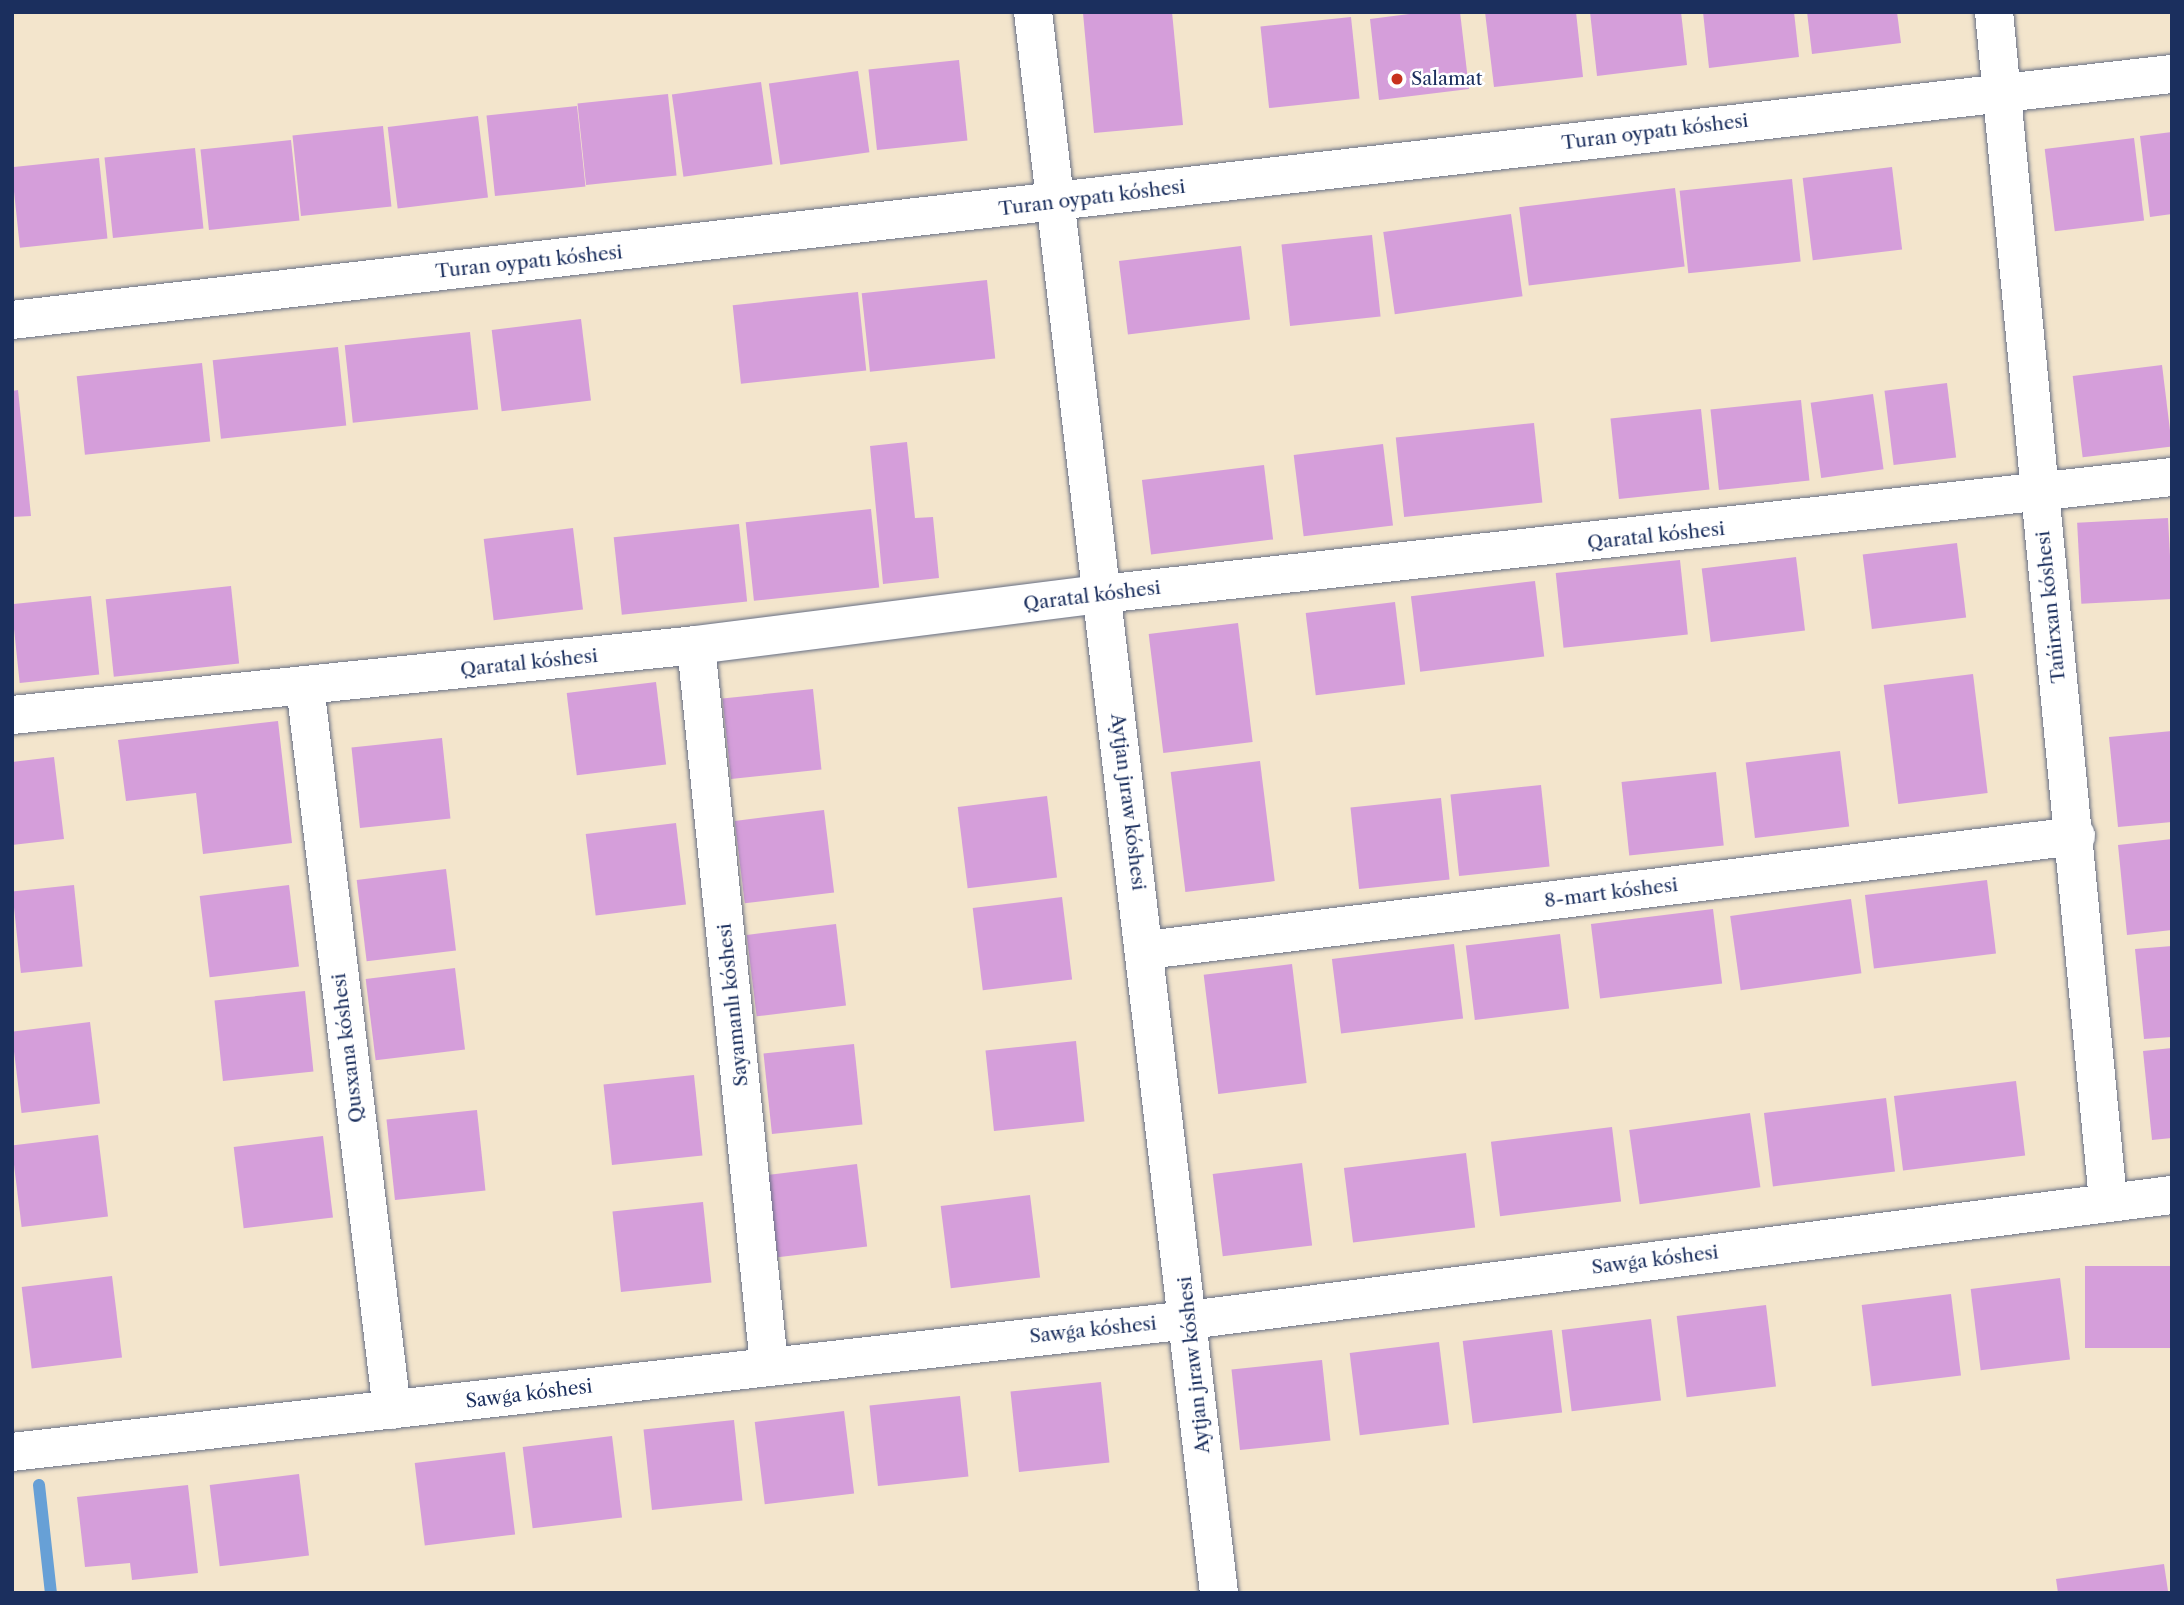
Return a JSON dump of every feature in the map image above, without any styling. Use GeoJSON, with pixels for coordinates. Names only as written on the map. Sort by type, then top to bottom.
{"type":"FeatureCollection","features":[{"type":"Feature","properties":{"kind":"street","name":"Aytjan jıraw kóshesi"},"geometry":{"type":"LineString","coordinates":[[1033,12],[1146,950],[1219,1593]]}},
{"type":"Feature","properties":{"kind":"street","name":"Tańirxan kóshesi"},"geometry":{"type":"LineString","coordinates":[[1994,12],[2076,836],[2108,1201]]}},
{"type":"Feature","properties":{"kind":"street","name":"Turan oypatı kóshesi"},"geometry":{"type":"LineString","coordinates":[[12,320],[1054,203],[2003,91],[2172,74]]}},
{"type":"Feature","properties":{"kind":"street","name":"Qaratal kóshesi"},"geometry":{"type":"LineString","coordinates":[[12,715],[696,645],[1102,594],[2040,495],[2172,477]]}},
{"type":"Feature","properties":{"kind":"street","name":"Sayamanlı kóshesi"},"geometry":{"type":"LineString","coordinates":[[696,645],[769,1365]]}},
{"type":"Feature","properties":{"kind":"street","name":"Qusxana kóshesi"},"geometry":{"type":"LineString","coordinates":[[305,686],[392,1410]]}},
{"type":"Feature","properties":{"kind":"street","name":"8-mart kóshesi"},"geometry":{"type":"LineString","coordinates":[[1146,950],[2076,836]]}},
{"type":"Feature","properties":{"kind":"street","name":"Sawǵa kóshesi"},"geometry":{"type":"LineString","coordinates":[[12,1452],[1189,1320],[2108,1201],[2172,1195]]}},
{"type":"Feature","properties":{"kind":"building"},"geometry":{"type":"Polygon","coordinates":[[[1172,12],[1183,125],[1094,133],[1083,13],[1172,12]]]}},
{"type":"Feature","properties":{"kind":"building"},"geometry":{"type":"Polygon","coordinates":[[[1425,12],[1460,12],[1469,89],[1379,100],[1370,19],[1425,12]]]}},
{"type":"Feature","properties":{"kind":"building"},"geometry":{"type":"Polygon","coordinates":[[[1485,12],[1576,12],[1583,77],[1494,87],[1485,12]]]}},
{"type":"Feature","properties":{"kind":"building"},"geometry":{"type":"Polygon","coordinates":[[[1590,12],[1681,12],[1687,65],[1597,76],[1590,12]]]}},
{"type":"Feature","properties":{"kind":"building"},"geometry":{"type":"Polygon","coordinates":[[[1703,12],[1794,12],[1799,57],[1709,68],[1703,12]]]}},
{"type":"Feature","properties":{"kind":"building"},"geometry":{"type":"Polygon","coordinates":[[[1807,12],[1897,12],[1901,43],[1812,54],[1807,12]]]}},
{"type":"Feature","properties":{"kind":"building"},"geometry":{"type":"Polygon","coordinates":[[[1351,17],[1360,99],[1269,108],[1260,27],[1351,17]]]}},
{"type":"Feature","properties":{"kind":"building"},"geometry":{"type":"Polygon","coordinates":[[[959,60],[967,141],[877,150],[868,70],[959,60]]]}},
{"type":"Feature","properties":{"kind":"building"},"geometry":{"type":"Polygon","coordinates":[[[858,71],[869,152],[780,165],[769,84],[858,71]]]}},
{"type":"Feature","properties":{"kind":"building"},"geometry":{"type":"Polygon","coordinates":[[[761,82],[773,164],[683,177],[672,95],[761,82]]]}},
{"type":"Feature","properties":{"kind":"building"},"geometry":{"type":"Polygon","coordinates":[[[668,94],[677,176],[586,185],[577,104],[668,94]]]}},
{"type":"Feature","properties":{"kind":"building"},"geometry":{"type":"Polygon","coordinates":[[[577,106],[585,187],[495,196],[486,116],[577,106]]]}},
{"type":"Feature","properties":{"kind":"building"},"geometry":{"type":"Polygon","coordinates":[[[478,116],[488,197],[398,208],[388,127],[478,116]]]}},
{"type":"Feature","properties":{"kind":"building"},"geometry":{"type":"Polygon","coordinates":[[[383,126],[391,207],[301,216],[292,136],[383,126]]]}},
{"type":"Feature","properties":{"kind":"building"},"geometry":{"type":"Polygon","coordinates":[[[2172,132],[2172,214],[2150,217],[2140,136],[2172,132]]]}},
{"type":"Feature","properties":{"kind":"building"},"geometry":{"type":"Polygon","coordinates":[[[2134,138],[2144,220],[2055,231],[2045,149],[2134,138]]]}},
{"type":"Feature","properties":{"kind":"building"},"geometry":{"type":"Polygon","coordinates":[[[291,140],[299,221],[209,230],[200,150],[291,140]]]}},
{"type":"Feature","properties":{"kind":"building"},"geometry":{"type":"Polygon","coordinates":[[[195,148],[203,229],[113,238],[104,158],[195,148]]]}},
{"type":"Feature","properties":{"kind":"building"},"geometry":{"type":"Polygon","coordinates":[[[99,158],[107,239],[20,248],[12,167],[99,158]]]}},
{"type":"Feature","properties":{"kind":"building"},"geometry":{"type":"Polygon","coordinates":[[[1892,167],[1902,249],[1813,260],[1803,178],[1892,167]]]}},
{"type":"Feature","properties":{"kind":"building"},"geometry":{"type":"Polygon","coordinates":[[[1792,179],[1801,262],[1688,273],[1680,191],[1792,179]]]}},
{"type":"Feature","properties":{"kind":"building"},"geometry":{"type":"Polygon","coordinates":[[[1675,188],[1685,266],[1529,286],[1519,207],[1675,188]]]}},
{"type":"Feature","properties":{"kind":"building"},"geometry":{"type":"Polygon","coordinates":[[[1511,214],[1523,296],[1395,314],[1383,232],[1511,214]]]}},
{"type":"Feature","properties":{"kind":"building"},"geometry":{"type":"Polygon","coordinates":[[[1372,235],[1381,317],[1290,326],[1281,245],[1372,235]]]}},
{"type":"Feature","properties":{"kind":"building"},"geometry":{"type":"Polygon","coordinates":[[[1241,246],[1250,319],[1128,334],[1119,261],[1241,246]]]}},
{"type":"Feature","properties":{"kind":"building"},"geometry":{"type":"Polygon","coordinates":[[[987,280],[995,359],[870,372],[862,293],[987,280]]]}},
{"type":"Feature","properties":{"kind":"building"},"geometry":{"type":"Polygon","coordinates":[[[858,292],[866,371],[741,384],[733,305],[858,292]]]}},
{"type":"Feature","properties":{"kind":"building"},"geometry":{"type":"Polygon","coordinates":[[[581,319],[591,400],[502,411],[492,330],[581,319]]]}},
{"type":"Feature","properties":{"kind":"building"},"geometry":{"type":"Polygon","coordinates":[[[470,332],[478,410],[353,423],[345,345],[470,332]]]}},
{"type":"Feature","properties":{"kind":"building"},"geometry":{"type":"Polygon","coordinates":[[[338,347],[346,426],[221,439],[213,360],[338,347]]]}},
{"type":"Feature","properties":{"kind":"building"},"geometry":{"type":"Polygon","coordinates":[[[202,363],[210,442],[85,455],[77,376],[202,363]]]}},
{"type":"Feature","properties":{"kind":"building"},"geometry":{"type":"Polygon","coordinates":[[[2162,365],[2172,446],[2083,457],[2073,376],[2162,365]]]}},
{"type":"Feature","properties":{"kind":"building"},"geometry":{"type":"Polygon","coordinates":[[[1947,383],[1956,457],[1894,465],[1884,391],[1947,383]]]}},
{"type":"Feature","properties":{"kind":"building"},"geometry":{"type":"Polygon","coordinates":[[[18,390],[31,516],[12,517],[12,391],[18,390]]]}},
{"type":"Feature","properties":{"kind":"building"},"geometry":{"type":"Polygon","coordinates":[[[1873,394],[1884,469],[1821,478],[1811,403],[1873,394]]]}},
{"type":"Feature","properties":{"kind":"building"},"geometry":{"type":"Polygon","coordinates":[[[1801,400],[1809,481],[1719,490],[1710,410],[1801,400]]]}},
{"type":"Feature","properties":{"kind":"building"},"geometry":{"type":"Polygon","coordinates":[[[1701,409],[1709,490],[1619,499],[1610,419],[1701,409]]]}},
{"type":"Feature","properties":{"kind":"building"},"geometry":{"type":"Polygon","coordinates":[[[1534,423],[1542,503],[1404,517],[1396,438],[1534,423]]]}},
{"type":"Feature","properties":{"kind":"building"},"geometry":{"type":"Polygon","coordinates":[[[907,442],[915,518],[933,517],[939,578],[883,584],[870,446],[907,442]]]}},
{"type":"Feature","properties":{"kind":"building"},"geometry":{"type":"Polygon","coordinates":[[[1383,444],[1393,525],[1304,536],[1294,455],[1383,444]]]}},
{"type":"Feature","properties":{"kind":"building"},"geometry":{"type":"Polygon","coordinates":[[[1264,465],[1273,539],[1151,554],[1142,480],[1264,465]]]}},
{"type":"Feature","properties":{"kind":"building"},"geometry":{"type":"Polygon","coordinates":[[[871,509],[879,588],[754,601],[746,522],[871,509]]]}},
{"type":"Feature","properties":{"kind":"building"},"geometry":{"type":"Polygon","coordinates":[[[2168,518],[2172,599],[2081,604],[2077,523],[2168,518]]]}},
{"type":"Feature","properties":{"kind":"building"},"geometry":{"type":"Polygon","coordinates":[[[739,524],[747,602],[622,615],[614,537],[739,524]]]}},
{"type":"Feature","properties":{"kind":"building"},"geometry":{"type":"Polygon","coordinates":[[[573,528],[583,609],[494,620],[484,539],[573,528]]]}},
{"type":"Feature","properties":{"kind":"building"},"geometry":{"type":"Polygon","coordinates":[[[1957,543],[1966,617],[1872,629],[1863,555],[1957,543]]]}},
{"type":"Feature","properties":{"kind":"building"},"geometry":{"type":"Polygon","coordinates":[[[1796,557],[1805,630],[1711,642],[1702,569],[1796,557]]]}},
{"type":"Feature","properties":{"kind":"building"},"geometry":{"type":"Polygon","coordinates":[[[1680,560],[1688,635],[1564,648],[1556,573],[1680,560]]]}},
{"type":"Feature","properties":{"kind":"building"},"geometry":{"type":"Polygon","coordinates":[[[1535,581],[1544,656],[1420,672],[1411,596],[1535,581]]]}},
{"type":"Feature","properties":{"kind":"building"},"geometry":{"type":"Polygon","coordinates":[[[231,586],[239,664],[114,677],[106,599],[231,586]]]}},
{"type":"Feature","properties":{"kind":"building"},"geometry":{"type":"Polygon","coordinates":[[[91,596],[99,675],[20,683],[12,604],[91,596]]]}},
{"type":"Feature","properties":{"kind":"building"},"geometry":{"type":"Polygon","coordinates":[[[1395,602],[1405,684],[1316,695],[1306,613],[1395,602]]]}},
{"type":"Feature","properties":{"kind":"building"},"geometry":{"type":"Polygon","coordinates":[[[1238,623],[1253,742],[1163,753],[1149,634],[1238,623]]]}},
{"type":"Feature","properties":{"kind":"building"},"geometry":{"type":"Polygon","coordinates":[[[1973,674],[1988,793],[1898,804],[1884,685],[1973,674]]]}},
{"type":"Feature","properties":{"kind":"building"},"geometry":{"type":"Polygon","coordinates":[[[656,682],[666,764],[577,775],[567,693],[656,682]]]}},
{"type":"Feature","properties":{"kind":"building"},"geometry":{"type":"Polygon","coordinates":[[[813,689],[821,770],[731,779],[722,699],[813,689]]]}},
{"type":"Feature","properties":{"kind":"building"},"geometry":{"type":"Polygon","coordinates":[[[278,721],[292,843],[203,854],[196,793],[126,801],[118,740],[278,721]]]}},
{"type":"Feature","properties":{"kind":"building"},"geometry":{"type":"Polygon","coordinates":[[[2172,731],[2172,822],[2118,827],[2109,737],[2172,731]]]}},
{"type":"Feature","properties":{"kind":"building"},"geometry":{"type":"Polygon","coordinates":[[[442,738],[450,819],[360,828],[351,748],[442,738]]]}},
{"type":"Feature","properties":{"kind":"building"},"geometry":{"type":"Polygon","coordinates":[[[1840,751],[1849,826],[1755,838],[1746,763],[1840,751]]]}},
{"type":"Feature","properties":{"kind":"building"},"geometry":{"type":"Polygon","coordinates":[[[54,757],[64,839],[12,845],[12,762],[54,757]]]}},
{"type":"Feature","properties":{"kind":"building"},"geometry":{"type":"Polygon","coordinates":[[[1260,761],[1275,881],[1185,892],[1171,772],[1260,761]]]}},
{"type":"Feature","properties":{"kind":"building"},"geometry":{"type":"Polygon","coordinates":[[[1716,772],[1724,846],[1629,856],[1622,782],[1716,772]]]}},
{"type":"Feature","properties":{"kind":"building"},"geometry":{"type":"Polygon","coordinates":[[[1541,785],[1550,867],[1459,876],[1450,795],[1541,785]]]}},
{"type":"Feature","properties":{"kind":"building"},"geometry":{"type":"Polygon","coordinates":[[[1047,796],[1057,877],[968,888],[958,807],[1047,796]]]}},
{"type":"Feature","properties":{"kind":"building"},"geometry":{"type":"Polygon","coordinates":[[[1441,798],[1450,880],[1359,889],[1350,808],[1441,798]]]}},
{"type":"Feature","properties":{"kind":"building"},"geometry":{"type":"Polygon","coordinates":[[[824,810],[834,892],[745,903],[735,821],[824,810]]]}},
{"type":"Feature","properties":{"kind":"building"},"geometry":{"type":"Polygon","coordinates":[[[676,823],[686,904],[596,915],[586,834],[676,823]]]}},
{"type":"Feature","properties":{"kind":"building"},"geometry":{"type":"Polygon","coordinates":[[[2172,839],[2172,930],[2127,935],[2118,845],[2172,839]]]}},
{"type":"Feature","properties":{"kind":"building"},"geometry":{"type":"Polygon","coordinates":[[[446,869],[456,950],[367,961],[357,880],[446,869]]]}},
{"type":"Feature","properties":{"kind":"building"},"geometry":{"type":"Polygon","coordinates":[[[1987,880],[1996,953],[1874,968],[1865,895],[1987,880]]]}},
{"type":"Feature","properties":{"kind":"building"},"geometry":{"type":"Polygon","coordinates":[[[74,885],[83,967],[21,973],[12,891],[74,885]]]}},
{"type":"Feature","properties":{"kind":"building"},"geometry":{"type":"Polygon","coordinates":[[[289,885],[299,966],[210,977],[200,896],[289,885]]]}},
{"type":"Feature","properties":{"kind":"building"},"geometry":{"type":"Polygon","coordinates":[[[1062,897],[1072,979],[983,990],[973,908],[1062,897]]]}},
{"type":"Feature","properties":{"kind":"building"},"geometry":{"type":"Polygon","coordinates":[[[1851,899],[1861,973],[1741,990],[1730,916],[1851,899]]]}},
{"type":"Feature","properties":{"kind":"building"},"geometry":{"type":"Polygon","coordinates":[[[1713,909],[1722,983],[1600,998],[1591,924],[1713,909]]]}},
{"type":"Feature","properties":{"kind":"building"},"geometry":{"type":"Polygon","coordinates":[[[836,924],[846,1005],[757,1016],[747,935],[836,924]]]}},
{"type":"Feature","properties":{"kind":"building"},"geometry":{"type":"Polygon","coordinates":[[[1560,934],[1569,1008],[1475,1020],[1466,946],[1560,934]]]}},
{"type":"Feature","properties":{"kind":"building"},"geometry":{"type":"Polygon","coordinates":[[[1454,944],[1463,1018],[1341,1033],[1332,959],[1454,944]]]}},
{"type":"Feature","properties":{"kind":"building"},"geometry":{"type":"Polygon","coordinates":[[[2172,946],[2172,1037],[2144,1039],[2135,949],[2172,946]]]}},
{"type":"Feature","properties":{"kind":"building"},"geometry":{"type":"Polygon","coordinates":[[[1292,964],[1307,1083],[1218,1094],[1204,975],[1292,964]]]}},
{"type":"Feature","properties":{"kind":"building"},"geometry":{"type":"Polygon","coordinates":[[[455,968],[465,1049],[376,1060],[366,979],[455,968]]]}},
{"type":"Feature","properties":{"kind":"building"},"geometry":{"type":"Polygon","coordinates":[[[305,991],[313,1072],[223,1081],[214,1001],[305,991]]]}},
{"type":"Feature","properties":{"kind":"building"},"geometry":{"type":"Polygon","coordinates":[[[90,1022],[100,1103],[22,1113],[12,1032],[90,1022]]]}},
{"type":"Feature","properties":{"kind":"building"},"geometry":{"type":"Polygon","coordinates":[[[1076,1041],[1084,1122],[994,1131],[985,1051],[1076,1041]]]}},
{"type":"Feature","properties":{"kind":"building"},"geometry":{"type":"Polygon","coordinates":[[[854,1044],[862,1125],[772,1134],[763,1054],[854,1044]]]}},
{"type":"Feature","properties":{"kind":"building"},"geometry":{"type":"Polygon","coordinates":[[[2172,1048],[2172,1138],[2152,1140],[2143,1051],[2172,1048]]]}},
{"type":"Feature","properties":{"kind":"building"},"geometry":{"type":"Polygon","coordinates":[[[694,1075],[702,1156],[612,1165],[603,1085],[694,1075]]]}},
{"type":"Feature","properties":{"kind":"building"},"geometry":{"type":"Polygon","coordinates":[[[2016,1081],[2025,1155],[1903,1170],[1894,1096],[2016,1081]]]}},
{"type":"Feature","properties":{"kind":"building"},"geometry":{"type":"Polygon","coordinates":[[[1886,1098],[1895,1171],[1773,1186],[1764,1113],[1886,1098]]]}},
{"type":"Feature","properties":{"kind":"building"},"geometry":{"type":"Polygon","coordinates":[[[477,1110],[485,1191],[395,1200],[386,1120],[477,1110]]]}},
{"type":"Feature","properties":{"kind":"building"},"geometry":{"type":"Polygon","coordinates":[[[1750,1113],[1760,1187],[1640,1204],[1629,1130],[1750,1113]]]}},
{"type":"Feature","properties":{"kind":"building"},"geometry":{"type":"Polygon","coordinates":[[[1612,1127],[1621,1201],[1500,1216],[1491,1142],[1612,1127]]]}},
{"type":"Feature","properties":{"kind":"building"},"geometry":{"type":"Polygon","coordinates":[[[98,1135],[108,1216],[22,1227],[12,1146],[98,1135]]]}},
{"type":"Feature","properties":{"kind":"building"},"geometry":{"type":"Polygon","coordinates":[[[323,1136],[333,1217],[244,1228],[234,1147],[323,1136]]]}},
{"type":"Feature","properties":{"kind":"building"},"geometry":{"type":"Polygon","coordinates":[[[1466,1153],[1475,1227],[1353,1242],[1344,1168],[1466,1153]]]}},
{"type":"Feature","properties":{"kind":"building"},"geometry":{"type":"Polygon","coordinates":[[[1302,1163],[1312,1245],[1223,1256],[1213,1174],[1302,1163]]]}},
{"type":"Feature","properties":{"kind":"building"},"geometry":{"type":"Polygon","coordinates":[[[857,1164],[867,1246],[778,1257],[768,1175],[857,1164]]]}},
{"type":"Feature","properties":{"kind":"building"},"geometry":{"type":"Polygon","coordinates":[[[1030,1195],[1040,1277],[951,1288],[941,1206],[1030,1195]]]}},
{"type":"Feature","properties":{"kind":"building"},"geometry":{"type":"Polygon","coordinates":[[[703,1202],[711,1283],[621,1292],[612,1212],[703,1202]]]}},
{"type":"Feature","properties":{"kind":"building"},"geometry":{"type":"Polygon","coordinates":[[[2085,1266],[2172,1266],[2172,1348],[2085,1348],[2085,1266]]]}},
{"type":"Feature","properties":{"kind":"building"},"geometry":{"type":"Polygon","coordinates":[[[112,1276],[122,1357],[32,1368],[22,1287],[112,1276]]]}},
{"type":"Feature","properties":{"kind":"building"},"geometry":{"type":"Polygon","coordinates":[[[2060,1278],[2070,1359],[1981,1370],[1971,1289],[2060,1278]]]}},
{"type":"Feature","properties":{"kind":"building"},"geometry":{"type":"Polygon","coordinates":[[[1951,1294],[1961,1375],[1872,1386],[1862,1305],[1951,1294]]]}},
{"type":"Feature","properties":{"kind":"building"},"geometry":{"type":"Polygon","coordinates":[[[1766,1305],[1776,1386],[1687,1397],[1677,1316],[1766,1305]]]}},
{"type":"Feature","properties":{"kind":"building"},"geometry":{"type":"Polygon","coordinates":[[[1651,1319],[1661,1400],[1572,1411],[1562,1330],[1651,1319]]]}},
{"type":"Feature","properties":{"kind":"building"},"geometry":{"type":"Polygon","coordinates":[[[1552,1330],[1562,1412],[1473,1423],[1463,1341],[1552,1330]]]}},
{"type":"Feature","properties":{"kind":"building"},"geometry":{"type":"Polygon","coordinates":[[[1439,1342],[1449,1424],[1360,1435],[1350,1353],[1439,1342]]]}},
{"type":"Feature","properties":{"kind":"building"},"geometry":{"type":"Polygon","coordinates":[[[1322,1360],[1330,1441],[1240,1450],[1231,1370],[1322,1360]]]}},
{"type":"Feature","properties":{"kind":"building"},"geometry":{"type":"Polygon","coordinates":[[[1101,1382],[1109,1463],[1019,1472],[1010,1392],[1101,1382]]]}},
{"type":"Feature","properties":{"kind":"building"},"geometry":{"type":"Polygon","coordinates":[[[960,1396],[968,1477],[878,1486],[869,1406],[960,1396]]]}},
{"type":"Feature","properties":{"kind":"building"},"geometry":{"type":"Polygon","coordinates":[[[844,1411],[854,1493],[765,1504],[755,1422],[844,1411]]]}},
{"type":"Feature","properties":{"kind":"building"},"geometry":{"type":"Polygon","coordinates":[[[734,1420],[742,1501],[652,1510],[643,1430],[734,1420]]]}},
{"type":"Feature","properties":{"kind":"building"},"geometry":{"type":"Polygon","coordinates":[[[612,1436],[622,1517],[533,1528],[523,1447],[612,1436]]]}},
{"type":"Feature","properties":{"kind":"building"},"geometry":{"type":"Polygon","coordinates":[[[505,1452],[515,1534],[425,1545],[415,1463],[505,1452]]]}},
{"type":"Feature","properties":{"kind":"building"},"geometry":{"type":"Polygon","coordinates":[[[299,1474],[309,1555],[220,1566],[210,1485],[299,1474]]]}},
{"type":"Feature","properties":{"kind":"building"},"geometry":{"type":"Polygon","coordinates":[[[188,1485],[198,1573],[132,1580],[130,1563],[85,1567],[77,1497],[188,1485]]]}},
{"type":"Feature","properties":{"kind":"building"},"geometry":{"type":"Polygon","coordinates":[[[2164,1564],[2168,1591],[2058,1593],[2056,1579],[2164,1564]]]}},
{"type":"Feature","properties":{"kind":"waterway"},"geometry":{"type":"LineString","coordinates":[[39,1485],[51,1593]]}},
{"type":"Feature","properties":{"kind":"place","name":"Salamat"},"geometry":{"type":"Point","coordinates":[1397,79]}}]}
